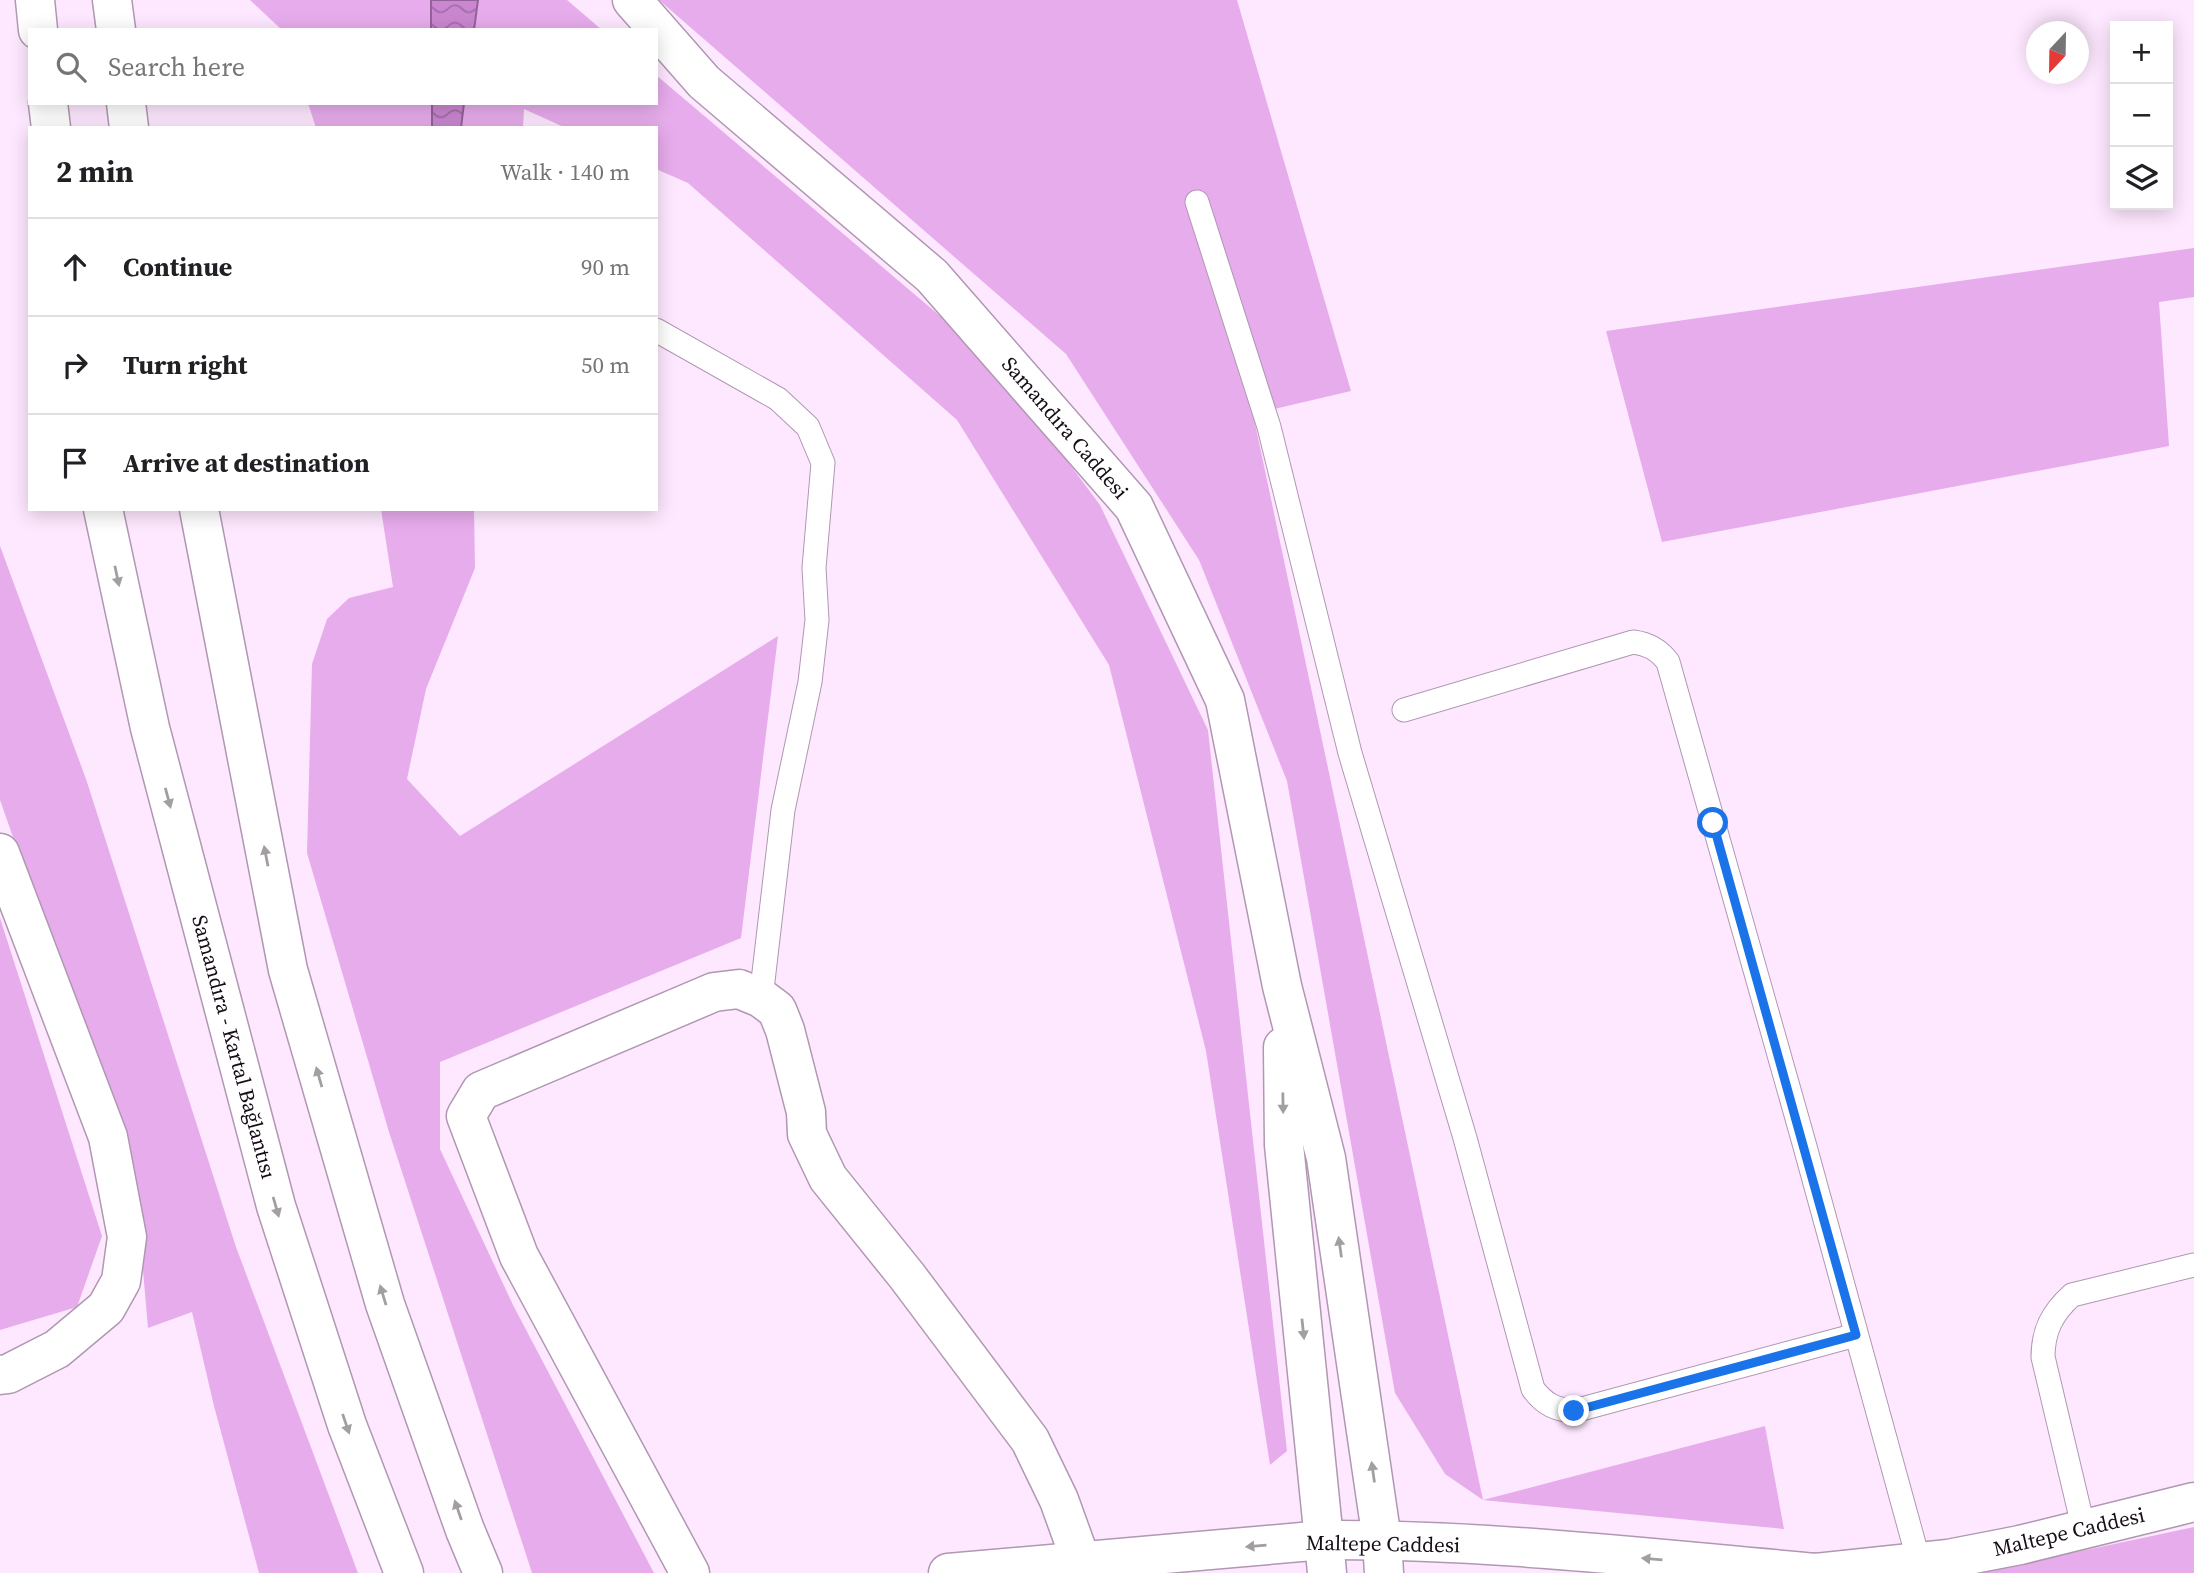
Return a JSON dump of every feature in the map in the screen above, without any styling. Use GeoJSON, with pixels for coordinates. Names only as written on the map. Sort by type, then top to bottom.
{"type":"FeatureCollection","features":[{"type":"Feature","properties":{"kind":"main road"},"geometry":{"type":"LineString","coordinates":[[34,0],[38,28]]}},
{"type":"Feature","properties":{"kind":"main road"},"geometry":{"type":"LineString","coordinates":[[112,0],[116,28]]}},
{"type":"Feature","properties":{"kind":"main road","name":"Samandıra Caddesi"},"geometry":{"type":"LineString","coordinates":[[632,0],[657,28]]}},
{"type":"Feature","properties":{"kind":"main road","name":"Samandıra Caddesi"},"geometry":{"type":"LineString","coordinates":[[658,30],[704,82],[932,276],[1134,507],[1225,700],[1282,986]]}},
{"type":"Feature","properties":{"kind":"main road"},"geometry":{"type":"LineString","coordinates":[[48,105],[51,126]]}},
{"type":"Feature","properties":{"kind":"main road"},"geometry":{"type":"LineString","coordinates":[[126,105],[129,126]]}},
{"type":"Feature","properties":{"kind":"main road","name":"Samandıra - Kartal Bağlantısı"},"geometry":{"type":"LineString","coordinates":[[103,511],[150,729],[276,1206],[347,1425],[404,1573]]}},
{"type":"Feature","properties":{"kind":"main road"},"geometry":{"type":"LineString","coordinates":[[199,511],[288,970],[385,1304],[465,1530],[484,1573]]}},
{"type":"Feature","properties":{"kind":"main road"},"geometry":{"type":"LineString","coordinates":[[0,853],[108,1137],[127,1237],[121,1281],[106,1308],[57,1349],[9,1374],[0,1375]]}},
{"type":"Feature","properties":{"kind":"main road"},"geometry":{"type":"LineString","coordinates":[[1282,986],[1326,1158],[1383,1556]]}},
{"type":"Feature","properties":{"kind":"main road"},"geometry":{"type":"LineString","coordinates":[[1282,986],[1284,1145],[1325,1557]]}},
{"type":"Feature","properties":{"kind":"main road"},"geometry":{"type":"LineString","coordinates":[[690,1573],[519,1255],[466,1116],[481,1091],[714,992],[739,989],[761,998],[777,1010],[785,1030],[806,1112],[807,1133],[828,1178],[907,1276],[1030,1440],[1059,1500],[1081,1561]]}},
{"type":"Feature","properties":{"kind":"main road","name":"Maltepe Caddesi"},"geometry":{"type":"LineString","coordinates":[[948,1573],[1081,1561],[1383,1556],[1817,1573],[1948,1559],[2084,1530],[2194,1502]]}},
{"type":"Feature","properties":{"kind":"lane"},"geometry":{"type":"LineString","coordinates":[[1197,202],[1269,427],[1350,753],[1465,1138],[1533,1389],[1548,1405],[1574,1411],[1856,1335]]}},
{"type":"Feature","properties":{"kind":"lane"},"geometry":{"type":"LineString","coordinates":[[658,331],[778,399],[808,427],[823,463],[814,568],[817,620],[810,682],[783,810],[761,998]]}},
{"type":"Feature","properties":{"kind":"lane"},"geometry":{"type":"LineString","coordinates":[[1404,710],[1633,642],[1644,643],[1668,662],[1919,1562]]}},
{"type":"Feature","properties":{"kind":"lane"},"geometry":{"type":"LineString","coordinates":[[2084,1530],[2043,1357],[2043,1345],[2050,1320],[2060,1306],[2073,1295],[2194,1265]]}},
{"type":"Feature","properties":{"kind":"shaded area"},"geometry":{"type":"Polygon","coordinates":[[[250,0],[431,0],[431,28],[280,28],[250,0]]]}},
{"type":"Feature","properties":{"kind":"shaded area"},"geometry":{"type":"Polygon","coordinates":[[[478,0],[567,0],[600,28],[474,28],[478,0]]]}},
{"type":"Feature","properties":{"kind":"shaded area"},"geometry":{"type":"Polygon","coordinates":[[[659,0],[1237,0],[1351,391],[1253,414],[1483,1500],[1445,1474],[1395,1393],[1287,781],[1199,560],[1066,354],[659,0]]]}},
{"type":"Feature","properties":{"kind":"shaded area"},"geometry":{"type":"Polygon","coordinates":[[[658,77],[992,360],[1100,505],[1208,730],[1287,1451],[1270,1465],[1206,1051],[1109,665],[957,420],[688,183],[658,170],[658,126],[562,126],[524,109],[523,126],[461,126],[464,105],[658,105],[658,77]]]}},
{"type":"Feature","properties":{"kind":"shaded area"},"geometry":{"type":"Polygon","coordinates":[[[309,105],[432,105],[432,126],[315,126],[309,105]]]}},
{"type":"Feature","properties":{"kind":"shaded area"},"geometry":{"type":"Polygon","coordinates":[[[2194,248],[2194,297],[2159,302],[2169,446],[1662,542],[1606,331],[2194,248]]]}},
{"type":"Feature","properties":{"kind":"shaded area"},"geometry":{"type":"Polygon","coordinates":[[[381,511],[474,511],[475,568],[426,689],[407,779],[460,836],[778,636],[741,938],[440,1062],[440,1149],[513,1305],[654,1573],[532,1573],[389,1132],[307,853],[312,664],[327,619],[349,598],[393,587],[381,511]]]}},
{"type":"Feature","properties":{"kind":"shaded area"},"geometry":{"type":"Polygon","coordinates":[[[0,546],[86,779],[236,1247],[358,1573],[259,1573],[192,1312],[148,1328],[134,1167],[55,957],[0,800],[0,546]]]}},
{"type":"Feature","properties":{"kind":"shaded area"},"geometry":{"type":"Polygon","coordinates":[[[0,918],[102,1236],[77,1307],[0,1330],[0,918]]]}},
{"type":"Feature","properties":{"kind":"shaded area"},"geometry":{"type":"Polygon","coordinates":[[[1765,1426],[1784,1529],[1483,1500],[1765,1426]]]}},
{"type":"Feature","properties":{"kind":"shaded area"},"geometry":{"type":"Polygon","coordinates":[[[2194,1527],[2194,1573],[1978,1573],[2194,1527]]]}},
{"type":"Feature","properties":{"kind":"water"},"geometry":{"type":"Polygon","coordinates":[[[431,0],[478,0],[474,28],[431,28],[431,0]]]}},
{"type":"Feature","properties":{"kind":"water"},"geometry":{"type":"Polygon","coordinates":[[[432,105],[464,105],[461,126],[432,126],[432,105]]]}},
{"type":"Feature","properties":{"kind":"route"},"geometry":{"type":"LineString","coordinates":[[1574,1411],[1856,1335],[1713,823]]}}]}
